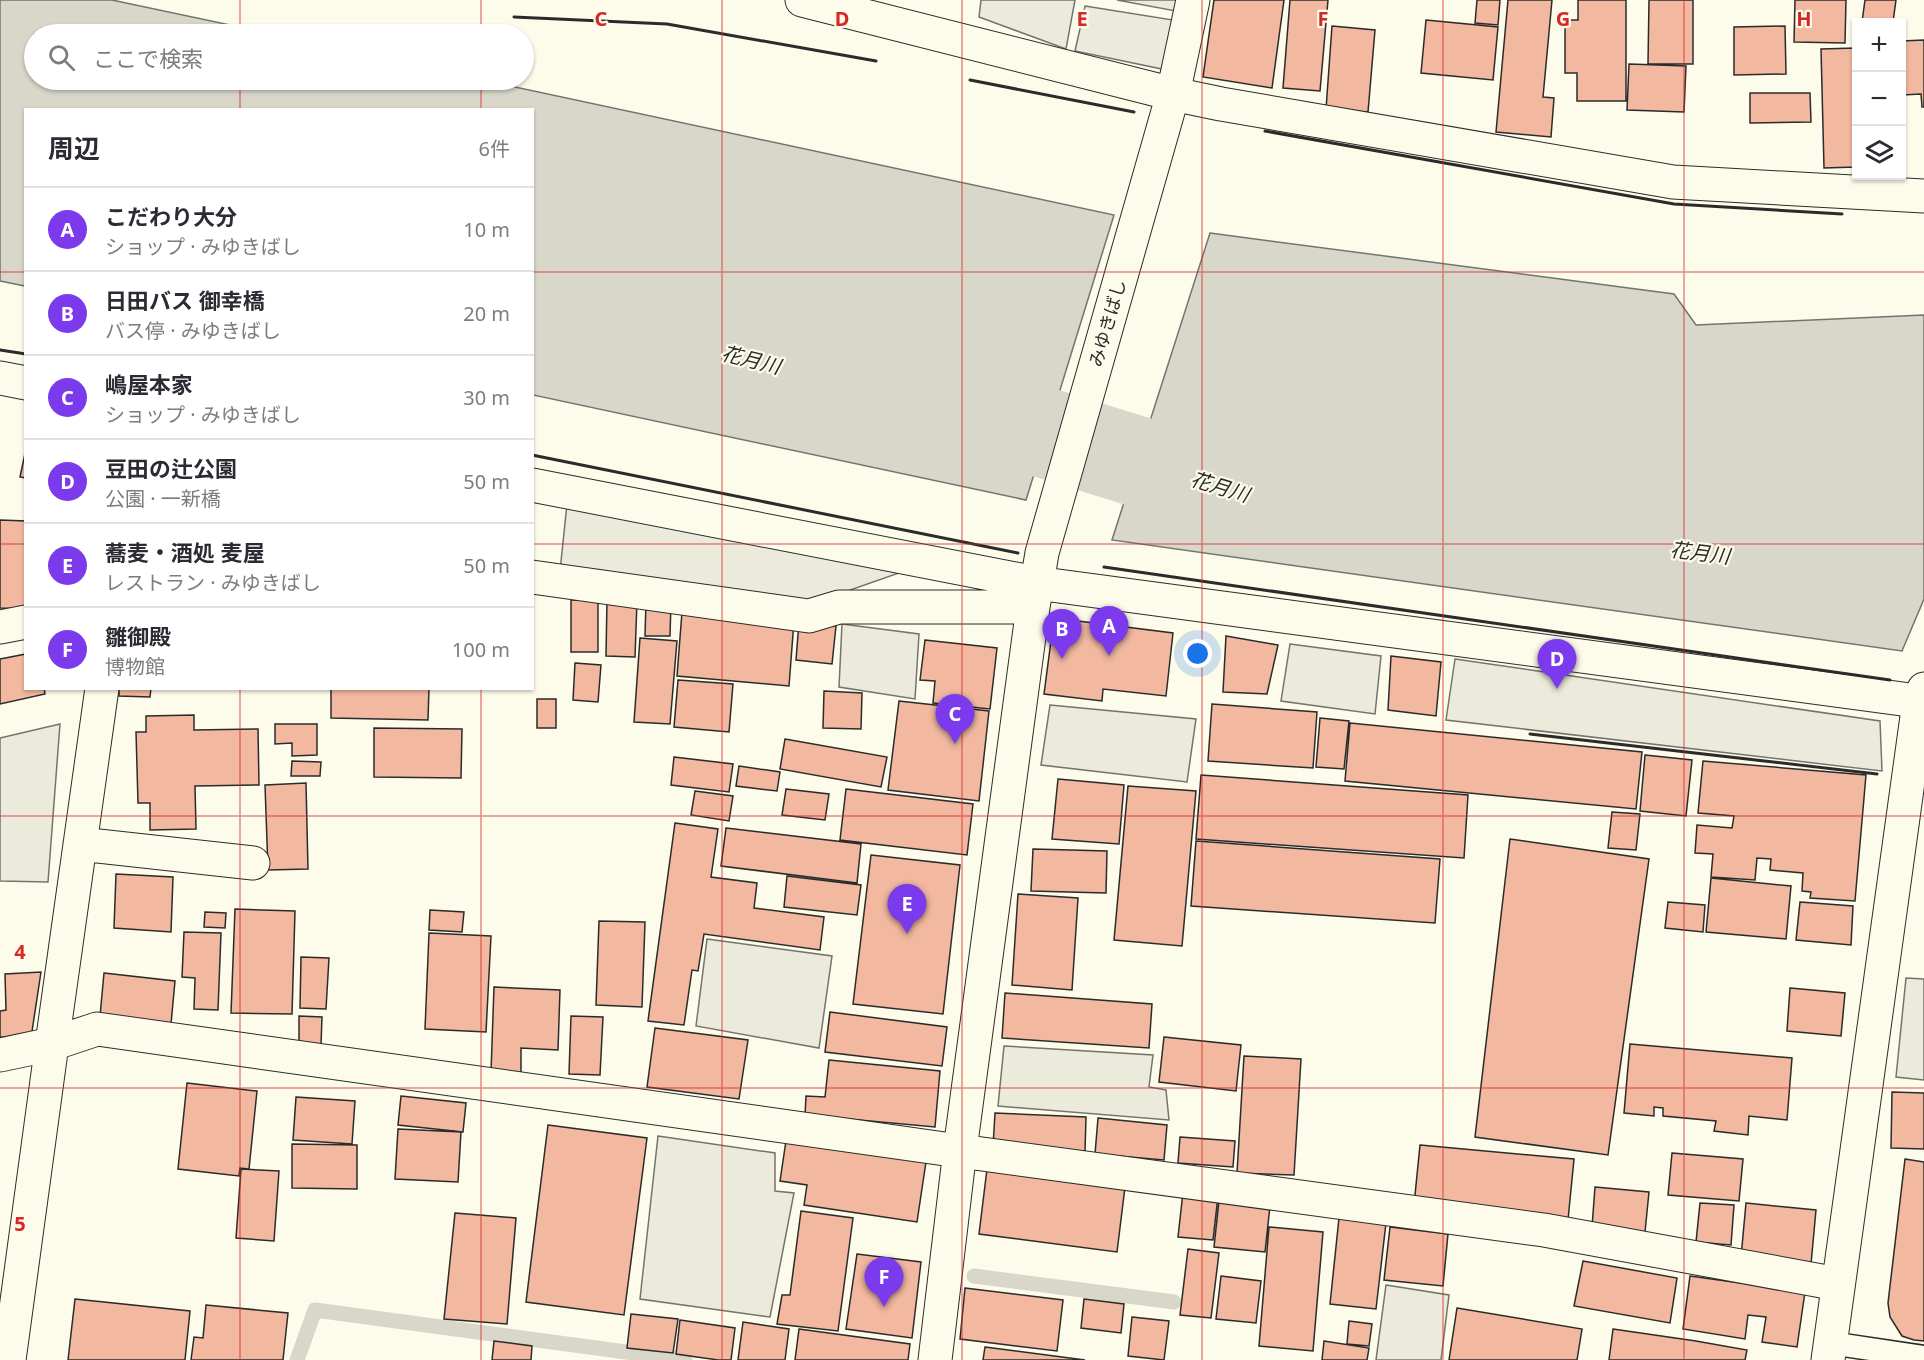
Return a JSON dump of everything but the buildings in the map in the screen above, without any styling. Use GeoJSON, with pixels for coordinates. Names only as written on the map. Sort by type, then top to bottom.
{"type":"FeatureCollection","features":[{"type":"Feature","properties":{"kind":"street"},"geometry":{"type":"LineString","coordinates":[[802,0],[1173,94],[1233,106],[1673,182],[1924,196]]}},
{"type":"Feature","properties":{"kind":"street","name":"みゆきばし"},"geometry":{"type":"LineString","coordinates":[[935,1360],[960,1150],[1037,581],[1173,94],[1193,0]]}},
{"type":"Feature","properties":{"kind":"street"},"geometry":{"type":"LineString","coordinates":[[0,378],[24,383]]}},
{"type":"Feature","properties":{"kind":"street"},"geometry":{"type":"LineString","coordinates":[[534,485],[1037,581],[1922,697],[1829,1351]]}},
{"type":"Feature","properties":{"kind":"street"},"geometry":{"type":"LineString","coordinates":[[534,577],[809,616],[839,607],[1037,581]]}},
{"type":"Feature","properties":{"kind":"street"},"geometry":{"type":"LineString","coordinates":[[0,627],[24,622]]}},
{"type":"Feature","properties":{"kind":"street"},"geometry":{"type":"LineString","coordinates":[[9,1360],[102,690]]}},
{"type":"Feature","properties":{"kind":"street"},"geometry":{"type":"LineString","coordinates":[[80,844],[253,863]]}},
{"type":"Feature","properties":{"kind":"street"},"geometry":{"type":"LineString","coordinates":[[0,1055],[52,1044],[97,1029],[1544,1230],[1838,1284]]}},
{"type":"Feature","properties":{"kind":"lane"},"geometry":{"type":"LineString","coordinates":[[1829,1351],[1924,1357]]}},
{"type":"Feature","properties":{"kind":"shaded area"},"geometry":{"type":"Polygon","coordinates":[[[981,0],[1075,0],[1066,49],[979,17],[981,0]]]}},
{"type":"Feature","properties":{"kind":"shaded area"},"geometry":{"type":"Polygon","coordinates":[[[1117,0],[1184,0],[1181,12],[1117,0]]]}},
{"type":"Feature","properties":{"kind":"shaded area"},"geometry":{"type":"Polygon","coordinates":[[[1085,6],[1173,20],[1162,69],[1075,51],[1085,6]]]}},
{"type":"Feature","properties":{"kind":"shaded area"},"geometry":{"type":"Polygon","coordinates":[[[567,504],[899,573],[813,603],[560,571],[567,504]]]}},
{"type":"Feature","properties":{"kind":"shaded area"},"geometry":{"type":"Polygon","coordinates":[[[842,624],[919,634],[915,699],[839,687],[842,624]]]}},
{"type":"Feature","properties":{"kind":"shaded area"},"geometry":{"type":"Polygon","coordinates":[[[1290,644],[1381,656],[1375,714],[1281,701],[1290,644]]]}},
{"type":"Feature","properties":{"kind":"shaded area"},"geometry":{"type":"Polygon","coordinates":[[[1455,659],[1880,721],[1882,771],[1446,720],[1455,659]]]}},
{"type":"Feature","properties":{"kind":"shaded area"},"geometry":{"type":"Polygon","coordinates":[[[1050,705],[1196,719],[1187,782],[1041,765],[1050,705]]]}},
{"type":"Feature","properties":{"kind":"shaded area"},"geometry":{"type":"Polygon","coordinates":[[[60,724],[48,882],[0,881],[0,738],[60,724]]]}},
{"type":"Feature","properties":{"kind":"shaded area"},"geometry":{"type":"Polygon","coordinates":[[[707,939],[832,956],[819,1048],[696,1026],[707,939]]]}},
{"type":"Feature","properties":{"kind":"shaded area"},"geometry":{"type":"Polygon","coordinates":[[[1906,978],[1924,979],[1924,1080],[1896,1077],[1906,978]]]}},
{"type":"Feature","properties":{"kind":"shaded area"},"geometry":{"type":"Polygon","coordinates":[[[1004,1046],[1153,1055],[1149,1087],[1166,1090],[1169,1120],[998,1106],[1004,1046]]]}},
{"type":"Feature","properties":{"kind":"shaded area"},"geometry":{"type":"Polygon","coordinates":[[[658,1136],[775,1153],[775,1191],[794,1193],[770,1317],[640,1299],[658,1136]]]}},
{"type":"Feature","properties":{"kind":"shaded area"},"geometry":{"type":"Polygon","coordinates":[[[1386,1285],[1449,1295],[1441,1360],[1376,1360],[1386,1285]]]}},
{"type":"Feature","properties":{"kind":"water"},"geometry":{"type":"Polygon","coordinates":[[[0,0],[112,0],[225,24],[24,24],[24,90],[529,90],[1114,215],[1026,500],[534,395],[534,108],[24,108],[24,286],[0,281],[0,0]]]}},
{"type":"Feature","properties":{"kind":"water"},"geometry":{"type":"Polygon","coordinates":[[[1210,233],[1674,294],[1696,325],[1924,315],[1924,599],[1902,651],[1112,540],[1210,233]]]}},
{"type":"Feature","properties":{"kind":"waterway","name":"花月川"},"geometry":{"type":"LineString","coordinates":[[926,404],[1049,434],[1255,498]]}},
{"type":"Feature","properties":{"kind":"waterway"},"geometry":{"type":"LineString","coordinates":[[974,1276],[1174,1302]]}},
{"type":"Feature","properties":{"kind":"waterway"},"geometry":{"type":"LineString","coordinates":[[297,1360],[315,1310],[685,1360]]}},
{"type":"Feature","properties":{"kind":"wall"},"geometry":{"type":"LineString","coordinates":[[514,17],[667,24],[876,61]]}},
{"type":"Feature","properties":{"kind":"wall"},"geometry":{"type":"LineString","coordinates":[[970,80],[1134,112]]}},
{"type":"Feature","properties":{"kind":"wall"},"geometry":{"type":"LineString","coordinates":[[1265,131],[1674,204],[1842,214]]}},
{"type":"Feature","properties":{"kind":"wall"},"geometry":{"type":"LineString","coordinates":[[0,350],[24,354]]}},
{"type":"Feature","properties":{"kind":"wall"},"geometry":{"type":"LineString","coordinates":[[534,455],[1018,553]]}},
{"type":"Feature","properties":{"kind":"wall"},"geometry":{"type":"LineString","coordinates":[[1104,567],[1890,680]]}},
{"type":"Feature","properties":{"kind":"wall"},"geometry":{"type":"LineString","coordinates":[[1530,734],[1877,774]]}},
{"type":"Feature","properties":{"kind":"place","name":"こだわり大分"},"geometry":{"type":"Point","coordinates":[1109,656]}},
{"type":"Feature","properties":{"kind":"place","name":"日田バス 御幸橋"},"geometry":{"type":"Point","coordinates":[1062,659]}},
{"type":"Feature","properties":{"kind":"place","name":"豆田の辻公園"},"geometry":{"type":"Point","coordinates":[1557,689]}},
{"type":"Feature","properties":{"kind":"place","name":"嶋屋本家"},"geometry":{"type":"Point","coordinates":[955,744]}},
{"type":"Feature","properties":{"kind":"place","name":"蕎麦・酒処 麦屋"},"geometry":{"type":"Point","coordinates":[907,934]}},
{"type":"Feature","properties":{"kind":"place","name":"雛御殿"},"geometry":{"type":"Point","coordinates":[884,1307]}}]}
